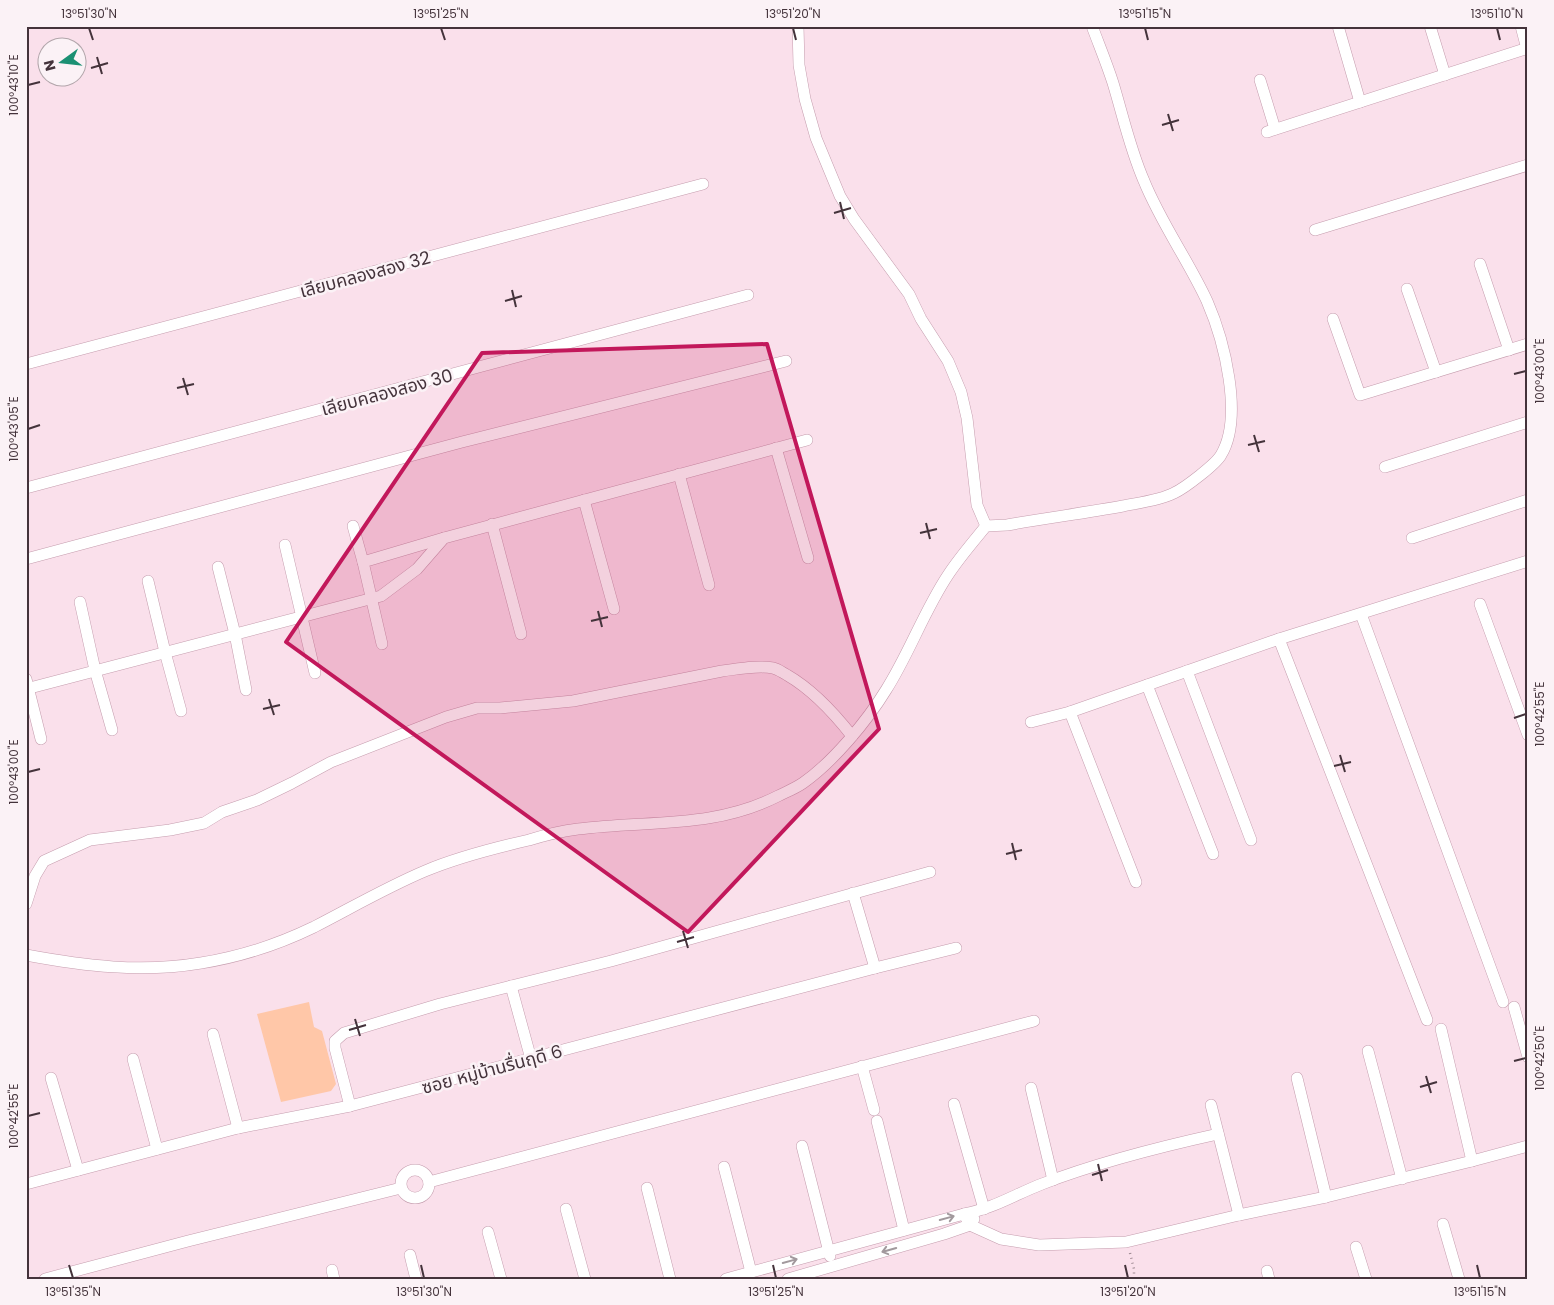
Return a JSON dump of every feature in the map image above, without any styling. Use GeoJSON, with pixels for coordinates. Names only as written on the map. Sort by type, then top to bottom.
{"type":"FeatureCollection","features":[{"type":"Feature","properties":{"kind":"street"},"geometry":{"type":"LineString","coordinates":[[798,26],[799,65],[804,99],[816,138],[840,196],[908,294],[921,319],[948,361],[961,392],[967,418],[977,505],[986,526]]}},
{"type":"Feature","properties":{"kind":"street"},"geometry":{"type":"LineString","coordinates":[[986,526],[1007,525],[1093,512],[1138,503],[1174,493],[1201,474],[1221,456],[1231,431],[1231,397],[1224,346],[1207,302],[1185,259],[1161,219],[1144,181],[1127,138],[1112,82],[1092,26]]}},
{"type":"Feature","properties":{"kind":"street"},"geometry":{"type":"LineString","coordinates":[[1338,26],[1360,102]]}},
{"type":"Feature","properties":{"kind":"street"},"geometry":{"type":"LineString","coordinates":[[1430,26],[1445,75]]}},
{"type":"Feature","properties":{"kind":"street"},"geometry":{"type":"LineString","coordinates":[[1260,80],[1271,131],[1528,49],[1521,26]]}},
{"type":"Feature","properties":{"kind":"street"},"geometry":{"type":"LineString","coordinates":[[1315,230],[1528,165]]}},
{"type":"Feature","properties":{"kind":"street","name":"เลียบคลองสอง 32"},"geometry":{"type":"LineString","coordinates":[[26,364],[703,184]]}},
{"type":"Feature","properties":{"kind":"street"},"geometry":{"type":"LineString","coordinates":[[1480,264],[1509,350]]}},
{"type":"Feature","properties":{"kind":"street"},"geometry":{"type":"LineString","coordinates":[[1407,288],[1436,372]]}},
{"type":"Feature","properties":{"kind":"street","name":"เลียบคลองสอง 30"},"geometry":{"type":"LineString","coordinates":[[26,488],[748,295]]}},
{"type":"Feature","properties":{"kind":"street"},"geometry":{"type":"LineString","coordinates":[[1333,319],[1360,395],[1528,344]]}},
{"type":"Feature","properties":{"kind":"street"},"geometry":{"type":"LineString","coordinates":[[26,559],[462,442],[786,361]]}},
{"type":"Feature","properties":{"kind":"street"},"geometry":{"type":"LineString","coordinates":[[1385,467],[1528,422]]}},
{"type":"Feature","properties":{"kind":"street"},"geometry":{"type":"LineString","coordinates":[[363,562],[492,524],[806,440]]}},
{"type":"Feature","properties":{"kind":"street"},"geometry":{"type":"LineString","coordinates":[[776,448],[808,558]]}},
{"type":"Feature","properties":{"kind":"street"},"geometry":{"type":"LineString","coordinates":[[679,474],[709,585]]}},
{"type":"Feature","properties":{"kind":"street"},"geometry":{"type":"LineString","coordinates":[[584,500],[614,609]]}},
{"type":"Feature","properties":{"kind":"street"},"geometry":{"type":"LineString","coordinates":[[1412,538],[1528,500]]}},
{"type":"Feature","properties":{"kind":"street"},"geometry":{"type":"LineString","coordinates":[[492,524],[521,634]]}},
{"type":"Feature","properties":{"kind":"street"},"geometry":{"type":"LineString","coordinates":[[353,526],[382,644]]}},
{"type":"Feature","properties":{"kind":"street"},"geometry":{"type":"LineString","coordinates":[[26,955],[106,967],[133,969],[170,968],[205,962],[249,951],[312,928],[356,904],[426,871],[474,854],[577,829],[683,822],[719,817],[760,805],[802,784],[829,762],[852,736],[886,690],[948,576],[986,526]]}},
{"type":"Feature","properties":{"kind":"street"},"geometry":{"type":"LineString","coordinates":[[41,739],[27,686],[381,596],[417,569],[444,538]]}},
{"type":"Feature","properties":{"kind":"street"},"geometry":{"type":"LineString","coordinates":[[285,545],[315,673]]}},
{"type":"Feature","properties":{"kind":"street"},"geometry":{"type":"LineString","coordinates":[[1031,722],[1070,712],[1279,640],[1528,561]]}},
{"type":"Feature","properties":{"kind":"street"},"geometry":{"type":"LineString","coordinates":[[218,567],[235,634],[246,690]]}},
{"type":"Feature","properties":{"kind":"street"},"geometry":{"type":"LineString","coordinates":[[148,582],[181,711]]}},
{"type":"Feature","properties":{"kind":"street"},"geometry":{"type":"LineString","coordinates":[[80,602],[95,670],[112,730]]}},
{"type":"Feature","properties":{"kind":"street"},"geometry":{"type":"LineString","coordinates":[[1480,604],[1528,735]]}},
{"type":"Feature","properties":{"kind":"street"},"geometry":{"type":"LineString","coordinates":[[1361,614],[1528,1057]]}},
{"type":"Feature","properties":{"kind":"street"},"geometry":{"type":"LineString","coordinates":[[1279,640],[1427,1020]]}},
{"type":"Feature","properties":{"kind":"street"},"geometry":{"type":"LineString","coordinates":[[26,904],[35,876],[44,861],[90,840],[170,830],[204,823],[222,812],[257,800],[347,755],[446,717],[477,708],[500,708],[573,701],[722,672],[747,668],[774,668],[795,680],[816,696],[852,736]]}},
{"type":"Feature","properties":{"kind":"street"},"geometry":{"type":"LineString","coordinates":[[1187,671],[1251,840]]}},
{"type":"Feature","properties":{"kind":"street"},"geometry":{"type":"LineString","coordinates":[[1147,685],[1213,854]]}},
{"type":"Feature","properties":{"kind":"street"},"geometry":{"type":"LineString","coordinates":[[1516,705],[1528,701]]}},
{"type":"Feature","properties":{"kind":"street"},"geometry":{"type":"LineString","coordinates":[[1070,712],[1136,882]]}},
{"type":"Feature","properties":{"kind":"street"},"geometry":{"type":"LineString","coordinates":[[350,1106],[335,1048],[335,1041],[344,1033],[440,1004],[620,958],[930,872]]}},
{"type":"Feature","properties":{"kind":"street"},"geometry":{"type":"LineString","coordinates":[[853,893],[875,968]]}},
{"type":"Feature","properties":{"kind":"street","name":"ซอย หมู่บ้านรื่นฤดี 6"},"geometry":{"type":"LineString","coordinates":[[26,1184],[238,1128],[350,1106],[956,948]]}},
{"type":"Feature","properties":{"kind":"street"},"geometry":{"type":"LineString","coordinates":[[511,986],[531,1059]]}},
{"type":"Feature","properties":{"kind":"street"},"geometry":{"type":"LineString","coordinates":[[429,1182],[1034,1020]]}},
{"type":"Feature","properties":{"kind":"street"},"geometry":{"type":"LineString","coordinates":[[1441,1029],[1472,1161]]}},
{"type":"Feature","properties":{"kind":"street"},"geometry":{"type":"LineString","coordinates":[[213,1034],[238,1128]]}},
{"type":"Feature","properties":{"kind":"street"},"geometry":{"type":"LineString","coordinates":[[1368,1051],[1402,1179]]}},
{"type":"Feature","properties":{"kind":"street"},"geometry":{"type":"LineString","coordinates":[[133,1059],[157,1150]]}},
{"type":"Feature","properties":{"kind":"street"},"geometry":{"type":"LineString","coordinates":[[862,1066],[904,1230]]}},
{"type":"Feature","properties":{"kind":"street"},"geometry":{"type":"LineString","coordinates":[[51,1078],[78,1170]]}},
{"type":"Feature","properties":{"kind":"street"},"geometry":{"type":"LineString","coordinates":[[1297,1078],[1326,1197]]}},
{"type":"Feature","properties":{"kind":"street"},"geometry":{"type":"LineString","coordinates":[[1031,1088],[1053,1180]]}},
{"type":"Feature","properties":{"kind":"street"},"geometry":{"type":"LineString","coordinates":[[954,1104],[981,1210]]}},
{"type":"Feature","properties":{"kind":"street"},"geometry":{"type":"LineString","coordinates":[[1212,1105],[1239,1215]]}},
{"type":"Feature","properties":{"kind":"street"},"geometry":{"type":"LineString","coordinates":[[726,1279],[981,1210],[1053,1180],[1125,1156],[1218,1134]]}},
{"type":"Feature","properties":{"kind":"street"},"geometry":{"type":"LineString","coordinates":[[802,1146],[833,1266]]}},
{"type":"Feature","properties":{"kind":"street"},"geometry":{"type":"LineString","coordinates":[[964,1214],[970,1225],[1001,1239],[1040,1245],[1126,1242],[1402,1179],[1528,1146]]}},
{"type":"Feature","properties":{"kind":"street"},"geometry":{"type":"LineString","coordinates":[[724,1167],[750,1272]]}},
{"type":"Feature","properties":{"kind":"street"},"geometry":{"type":"LineString","coordinates":[[409,1171],[424,1173],[429,1182],[426,1194],[414,1199],[408,1197],[401,1188],[402,1178],[409,1171]]}},
{"type":"Feature","properties":{"kind":"street"},"geometry":{"type":"LineString","coordinates":[[45,1279],[401,1188]]}},
{"type":"Feature","properties":{"kind":"street"},"geometry":{"type":"LineString","coordinates":[[647,1188],[670,1279]]}},
{"type":"Feature","properties":{"kind":"street"},"geometry":{"type":"LineString","coordinates":[[566,1209],[585,1279]]}},
{"type":"Feature","properties":{"kind":"street"},"geometry":{"type":"LineString","coordinates":[[788,1279],[970,1225],[981,1210]]}},
{"type":"Feature","properties":{"kind":"street"},"geometry":{"type":"LineString","coordinates":[[1442,1224],[1459,1279]]}},
{"type":"Feature","properties":{"kind":"street"},"geometry":{"type":"LineString","coordinates":[[488,1232],[501,1279]]}},
{"type":"Feature","properties":{"kind":"street"},"geometry":{"type":"LineString","coordinates":[[1356,1247],[1366,1279]]}},
{"type":"Feature","properties":{"kind":"street"},"geometry":{"type":"LineString","coordinates":[[410,1255],[416,1279]]}},
{"type":"Feature","properties":{"kind":"path"},"geometry":{"type":"LineString","coordinates":[[1126,1242],[1134,1268],[1134,1279]]}},
{"type":"Feature","properties":{"kind":"highlighted area"},"geometry":{"type":"Polygon","coordinates":[[[767,344],[879,729],[688,932],[286,642],[482,353],[767,344]]]}},
{"type":"Feature","properties":{"kind":"shaded area"},"geometry":{"type":"Polygon","coordinates":[[[309,1002],[314,1027],[322,1031],[336,1084],[331,1091],[281,1102],[257,1014],[309,1002]]]}}]}
